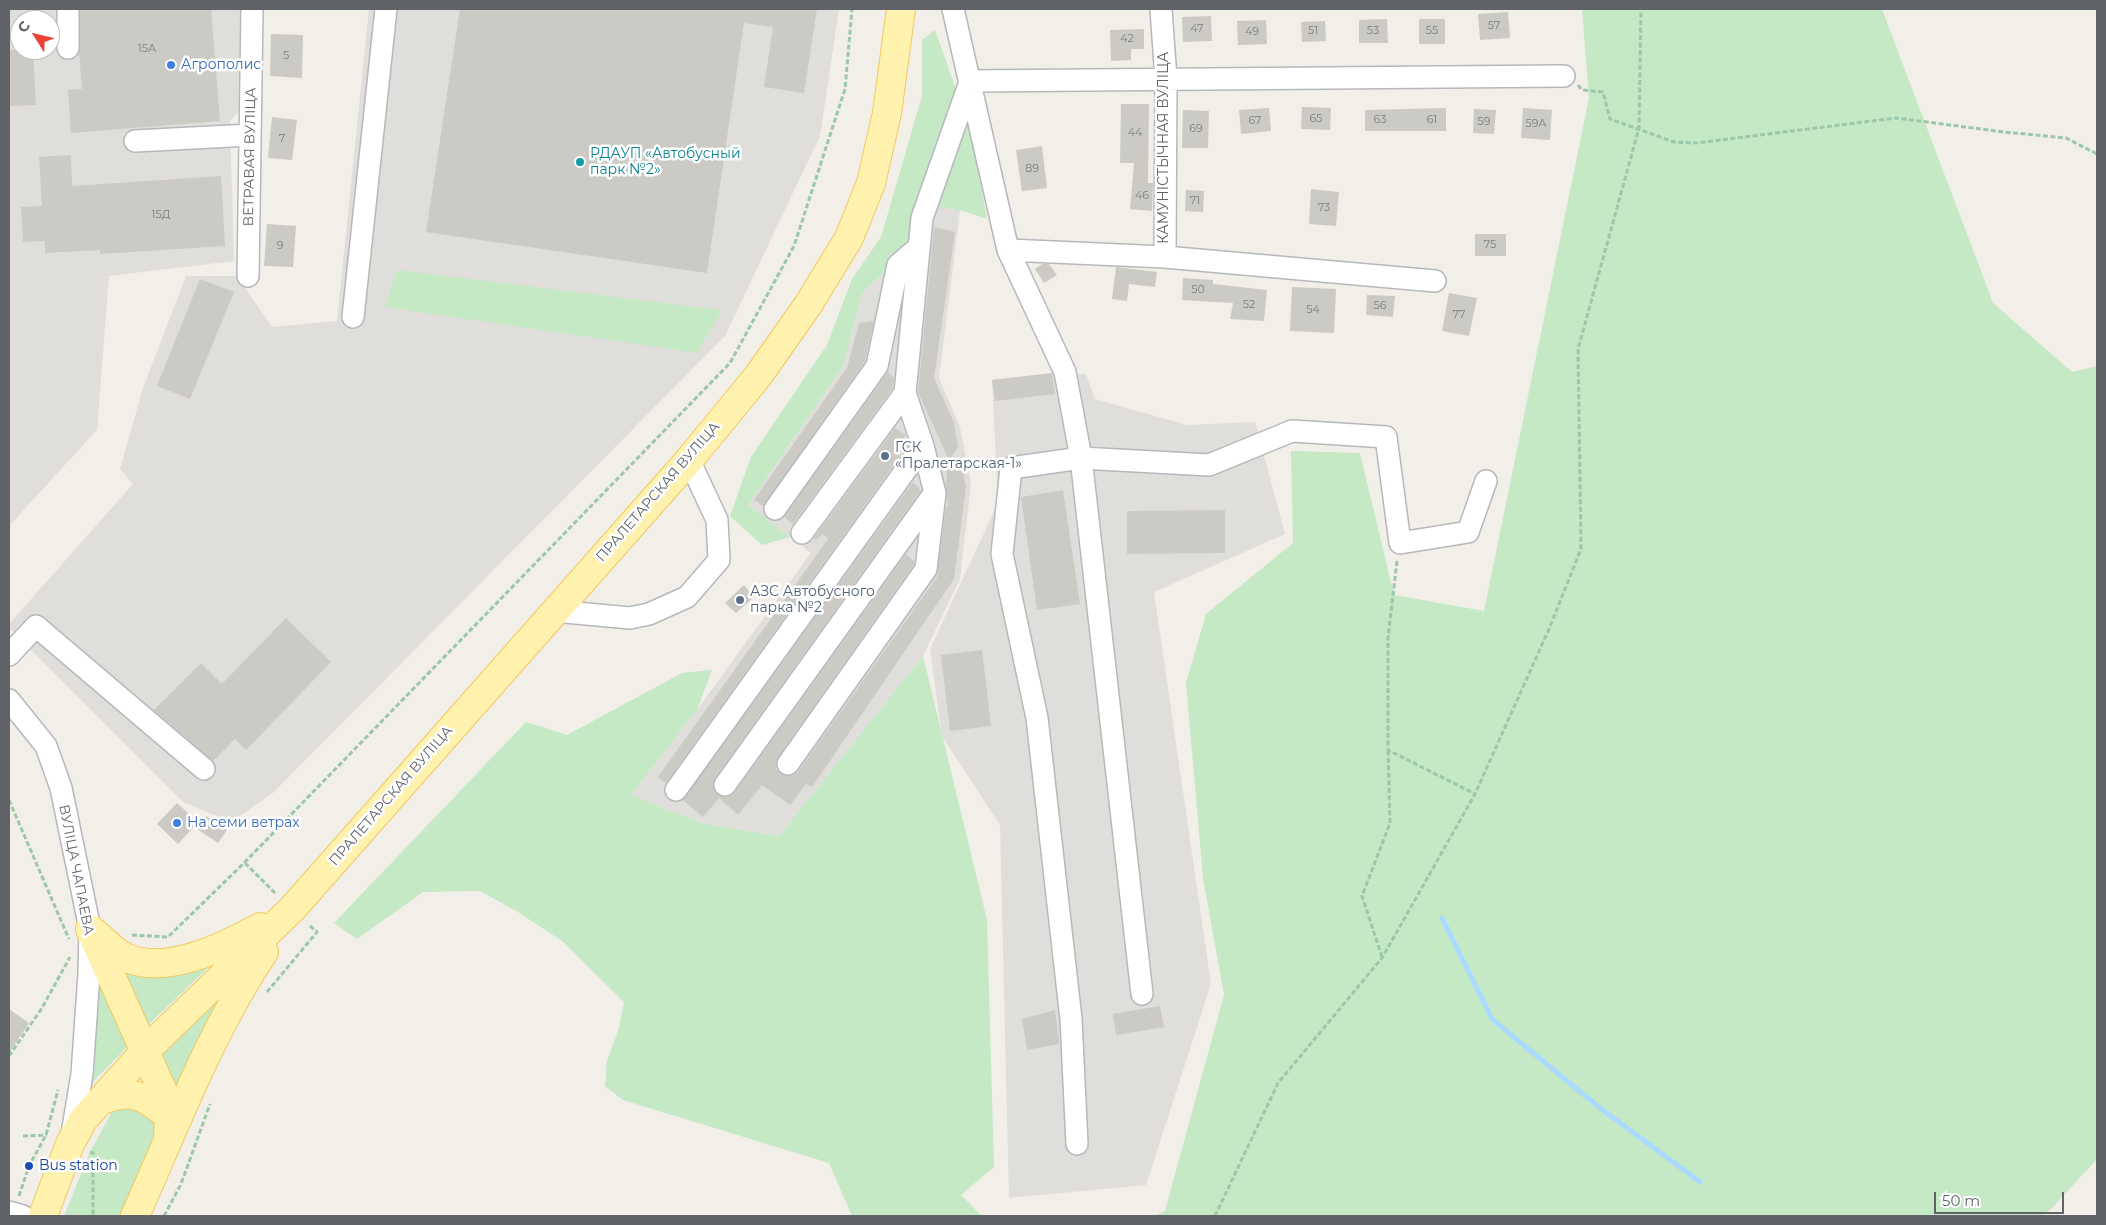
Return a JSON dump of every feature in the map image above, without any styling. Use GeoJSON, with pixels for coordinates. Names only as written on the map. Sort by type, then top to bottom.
{"type":"FeatureCollection","features":[{"type":"Feature","properties":{"kind":"main road","name":"ПРАЛЕТАРСКАЯ ВУЛІЦА"},"geometry":{"type":"LineString","coordinates":[[43,1216],[70,1144],[83,1120],[100,1100],[144,1052],[292,909],[688,460],[758,376],[808,305],[849,238],[871,184],[887,113],[902,9]]}},
{"type":"Feature","properties":{"kind":"main road","name":"ПРАЛЕТАРСКАЯ ВУЛІЦА"},"geometry":{"type":"LineString","coordinates":[[134,1216],[177,1135],[213,1041],[241,986],[292,909]]}},
{"type":"Feature","properties":{"kind":"main road"},"geometry":{"type":"LineString","coordinates":[[80,936],[141,962],[168,962],[196,956],[230,944],[292,909]]}},
{"type":"Feature","properties":{"kind":"main road"},"geometry":{"type":"LineString","coordinates":[[80,936],[144,1052],[164,1094],[177,1135]]}},
{"type":"Feature","properties":{"kind":"main road"},"geometry":{"type":"LineString","coordinates":[[100,1100],[118,1093],[140,1096],[177,1135]]}},
{"type":"Feature","properties":{"kind":"street"},"geometry":{"type":"LineString","coordinates":[[68,9],[68,48]]}},
{"type":"Feature","properties":{"kind":"street","name":"ВЕТРАВАЯ ВУЛІЦА"},"geometry":{"type":"LineString","coordinates":[[248,276],[252,9]]}},
{"type":"Feature","properties":{"kind":"street"},"geometry":{"type":"LineString","coordinates":[[353,317],[386,9]]}},
{"type":"Feature","properties":{"kind":"street","name":"КАМУНІСТЫЧНАЯ ВУЛІЦА"},"geometry":{"type":"LineString","coordinates":[[1161,9],[1166,79],[1165,257]]}},
{"type":"Feature","properties":{"kind":"street"},"geometry":{"type":"LineString","coordinates":[[956,11],[1008,250],[1065,372],[1081,458],[1142,994]]}},
{"type":"Feature","properties":{"kind":"street"},"geometry":{"type":"LineString","coordinates":[[970,82],[1564,76]]}},
{"type":"Feature","properties":{"kind":"street"},"geometry":{"type":"LineString","coordinates":[[788,764],[926,569],[935,493],[923,446],[905,393],[922,218],[970,82]]}},
{"type":"Feature","properties":{"kind":"street"},"geometry":{"type":"LineString","coordinates":[[135,141],[250,135]]}},
{"type":"Feature","properties":{"kind":"street"},"geometry":{"type":"LineString","coordinates":[[775,509],[877,366],[898,265],[919,247]]}},
{"type":"Feature","properties":{"kind":"street"},"geometry":{"type":"LineString","coordinates":[[1008,250],[1165,257],[1435,280]]}},
{"type":"Feature","properties":{"kind":"street"},"geometry":{"type":"LineString","coordinates":[[802,533],[905,393]]}},
{"type":"Feature","properties":{"kind":"street"},"geometry":{"type":"LineString","coordinates":[[1077,1144],[1071,1019],[1038,718],[1002,554],[1010,468],[1081,458],[1209,465],[1292,431],[1386,437],[1400,543],[1468,532],[1486,481]]}},
{"type":"Feature","properties":{"kind":"street"},"geometry":{"type":"LineString","coordinates":[[676,790],[923,446]]}},
{"type":"Feature","properties":{"kind":"street"},"geometry":{"type":"LineString","coordinates":[[554,611],[630,618],[649,614],[687,597],[718,560],[717,520],[688,460]]}},
{"type":"Feature","properties":{"kind":"street"},"geometry":{"type":"LineString","coordinates":[[724,785],[935,493]]}},
{"type":"Feature","properties":{"kind":"street"},"geometry":{"type":"LineString","coordinates":[[9,655],[36,626],[204,770]]}},
{"type":"Feature","properties":{"kind":"street","name":"ВУЛІЦА ЧАПАЕВА"},"geometry":{"type":"LineString","coordinates":[[9,700],[46,746],[61,788],[80,936],[90,974],[82,1074],[70,1144]]}},
{"type":"Feature","properties":{"kind":"path"},"geometry":{"type":"LineString","coordinates":[[126,934],[168,937],[251,856],[730,363],[794,246],[845,89],[852,9]]}},
{"type":"Feature","properties":{"kind":"path"},"geometry":{"type":"LineString","coordinates":[[1215,1216],[1278,1084],[1382,958],[1475,794],[1549,629],[1580,549],[1578,349],[1639,128],[1641,9]]}},
{"type":"Feature","properties":{"kind":"path"},"geometry":{"type":"LineString","coordinates":[[1564,76],[1575,81],[1582,90],[1603,92],[1610,119],[1674,142],[1696,143],[1896,118],[2066,138],[2097,154]]}},
{"type":"Feature","properties":{"kind":"path"},"geometry":{"type":"LineString","coordinates":[[1382,958],[1362,896],[1390,823],[1388,638],[1400,543]]}},
{"type":"Feature","properties":{"kind":"path"},"geometry":{"type":"LineString","coordinates":[[1388,750],[1475,794]]}},
{"type":"Feature","properties":{"kind":"path"},"geometry":{"type":"LineString","coordinates":[[9,800],[80,936]]}},
{"type":"Feature","properties":{"kind":"path"},"geometry":{"type":"LineString","coordinates":[[9,1056],[42,1008],[73,950],[73,959]]}},
{"type":"Feature","properties":{"kind":"path"},"geometry":{"type":"LineString","coordinates":[[17,1208],[29,1166],[46,1135],[59,1088]]}},
{"type":"Feature","properties":{"kind":"path"},"geometry":{"type":"LineString","coordinates":[[164,1216],[182,1184],[177,1135]]}},
{"type":"Feature","properties":{"kind":"shaded area"},"geometry":{"type":"Polygon","coordinates":[[[9,9],[241,9],[238,112],[230,121],[234,261],[109,276],[97,430],[9,526],[9,9]]]}},
{"type":"Feature","properties":{"kind":"shaded area"},"geometry":{"type":"Polygon","coordinates":[[[369,9],[839,9],[820,136],[725,336],[273,793],[231,822],[183,802],[9,628],[9,624],[133,484],[120,469],[143,388],[186,276],[237,276],[272,327],[337,321],[369,9]]]}},
{"type":"Feature","properties":{"kind":"shaded area"},"geometry":{"type":"Polygon","coordinates":[[[918,203],[960,210],[939,378],[960,427],[971,484],[960,579],[923,656],[779,836],[701,823],[631,795],[697,710],[811,553],[748,505],[843,366],[862,293],[915,243],[918,203]]]}},
{"type":"Feature","properties":{"kind":"shaded area"},"geometry":{"type":"Polygon","coordinates":[[[1053,373],[1086,374],[1095,399],[1187,425],[1255,422],[1285,534],[1154,592],[1211,984],[1146,1185],[1009,1198],[1000,825],[942,736],[930,649],[998,503],[992,380],[1053,373]]]}},
{"type":"Feature","properties":{"kind":"green space"},"geometry":{"type":"Polygon","coordinates":[[[1582,9],[1882,9],[1993,303],[2072,372],[2097,366],[2097,1159],[2052,1208],[2041,1216],[1154,1216],[1165,1211],[1224,995],[1203,878],[1186,683],[1206,614],[1293,543],[1291,451],[1360,453],[1394,595],[1484,611],[1589,98],[1582,9]]]}},
{"type":"Feature","properties":{"kind":"green space"},"geometry":{"type":"Polygon","coordinates":[[[935,30],[970,129],[987,219],[960,210],[918,203],[915,243],[862,293],[843,366],[748,505],[790,537],[762,545],[730,516],[751,457],[827,345],[852,279],[881,237],[922,96],[922,40],[935,30]]]}},
{"type":"Feature","properties":{"kind":"green space"},"geometry":{"type":"Polygon","coordinates":[[[397,270],[722,310],[697,353],[385,307],[397,270]]]}},
{"type":"Feature","properties":{"kind":"green space"},"geometry":{"type":"Polygon","coordinates":[[[923,656],[987,920],[994,1167],[961,1195],[982,1216],[852,1216],[829,1163],[623,1100],[605,1086],[607,1061],[619,1028],[624,1002],[562,941],[518,912],[480,891],[423,892],[357,939],[334,923],[526,722],[567,735],[682,673],[712,670],[697,710],[631,795],[701,823],[779,836],[923,656]]]}},
{"type":"Feature","properties":{"kind":"green space"},"geometry":{"type":"Polygon","coordinates":[[[215,961],[146,1027],[119,965],[215,961]]]}},
{"type":"Feature","properties":{"kind":"green space"},"geometry":{"type":"Polygon","coordinates":[[[241,969],[176,1101],[159,1055],[241,969]]]}},
{"type":"Feature","properties":{"kind":"green space"},"geometry":{"type":"Polygon","coordinates":[[[99,973],[128,1046],[92,1083],[99,973]]]}},
{"type":"Feature","properties":{"kind":"green space"},"geometry":{"type":"Polygon","coordinates":[[[146,1107],[156,1124],[155,1144],[120,1216],[64,1216],[90,1152],[114,1108],[146,1107]]]}},
{"type":"Feature","properties":{"kind":"building"},"geometry":{"type":"Polygon","coordinates":[[[80,9],[211,9],[220,121],[71,133],[68,90],[82,89],[79,52],[80,9]]]}},
{"type":"Feature","properties":{"kind":"building","name":"РДАУП «Автобусный парк №2»"},"geometry":{"type":"Polygon","coordinates":[[[460,9],[817,9],[804,93],[764,87],[773,27],[744,23],[707,273],[426,232],[460,9]]]}},
{"type":"Feature","properties":{"kind":"building"},"geometry":{"type":"Polygon","coordinates":[[[1508,12],[1510,38],[1480,40],[1478,14],[1508,12]]]}},
{"type":"Feature","properties":{"kind":"building"},"geometry":{"type":"Polygon","coordinates":[[[1211,16],[1212,41],[1183,42],[1182,17],[1211,16]]]}},
{"type":"Feature","properties":{"kind":"building"},"geometry":{"type":"Polygon","coordinates":[[[1387,19],[1388,43],[1359,43],[1359,20],[1387,19]]]}},
{"type":"Feature","properties":{"kind":"building"},"geometry":{"type":"Polygon","coordinates":[[[1419,19],[1445,19],[1445,44],[1419,44],[1419,19]]]}},
{"type":"Feature","properties":{"kind":"building"},"geometry":{"type":"Polygon","coordinates":[[[1266,20],[1267,44],[1238,45],[1237,21],[1266,20]]]}},
{"type":"Feature","properties":{"kind":"building"},"geometry":{"type":"Polygon","coordinates":[[[1325,21],[1326,41],[1302,42],[1301,22],[1325,21]]]}},
{"type":"Feature","properties":{"kind":"building"},"geometry":{"type":"Polygon","coordinates":[[[1144,29],[1144,49],[1131,49],[1131,60],[1111,61],[1110,30],[1144,29]]]}},
{"type":"Feature","properties":{"kind":"building"},"geometry":{"type":"Polygon","coordinates":[[[271,34],[303,35],[302,78],[270,76],[271,34]]]}},
{"type":"Feature","properties":{"kind":"building"},"geometry":{"type":"Polygon","coordinates":[[[10,50],[10,60],[34,60],[36,105],[9,106],[10,50]]]}},
{"type":"Feature","properties":{"kind":"building"},"geometry":{"type":"Polygon","coordinates":[[[1121,104],[1149,104],[1148,183],[1153,183],[1152,211],[1130,209],[1134,163],[1120,163],[1121,104]]]}},
{"type":"Feature","properties":{"kind":"building"},"geometry":{"type":"Polygon","coordinates":[[[1302,107],[1331,108],[1330,130],[1301,129],[1302,107]]]}},
{"type":"Feature","properties":{"kind":"building"},"geometry":{"type":"Polygon","coordinates":[[[1269,108],[1271,131],[1241,134],[1239,110],[1269,108]]]}},
{"type":"Feature","properties":{"kind":"building"},"geometry":{"type":"Polygon","coordinates":[[[1446,108],[1446,131],[1365,131],[1365,110],[1446,108]]]}},
{"type":"Feature","properties":{"kind":"building"},"geometry":{"type":"Polygon","coordinates":[[[1523,108],[1552,110],[1550,140],[1521,138],[1523,108]]]}},
{"type":"Feature","properties":{"kind":"building"},"geometry":{"type":"Polygon","coordinates":[[[1474,109],[1496,110],[1494,134],[1473,133],[1474,109]]]}},
{"type":"Feature","properties":{"kind":"building"},"geometry":{"type":"Polygon","coordinates":[[[1183,110],[1209,111],[1208,148],[1182,148],[1183,110]]]}},
{"type":"Feature","properties":{"kind":"building"},"geometry":{"type":"Polygon","coordinates":[[[272,117],[297,120],[292,160],[268,158],[272,117]]]}},
{"type":"Feature","properties":{"kind":"building"},"geometry":{"type":"Polygon","coordinates":[[[1042,146],[1047,188],[1022,191],[1016,150],[1042,146]]]}},
{"type":"Feature","properties":{"kind":"building"},"geometry":{"type":"Polygon","coordinates":[[[71,155],[72,186],[221,176],[225,246],[100,254],[100,250],[45,253],[45,241],[23,242],[21,207],[42,206],[39,157],[71,155]]]}},
{"type":"Feature","properties":{"kind":"building"},"geometry":{"type":"Polygon","coordinates":[[[1311,189],[1339,192],[1336,226],[1309,224],[1311,189]]]}},
{"type":"Feature","properties":{"kind":"building"},"geometry":{"type":"Polygon","coordinates":[[[1186,190],[1204,191],[1203,212],[1185,211],[1186,190]]]}},
{"type":"Feature","properties":{"kind":"building"},"geometry":{"type":"Polygon","coordinates":[[[267,224],[296,226],[293,267],[264,266],[267,224]]]}},
{"type":"Feature","properties":{"kind":"building"},"geometry":{"type":"Polygon","coordinates":[[[934,227],[955,232],[934,378],[954,423],[958,447],[949,460],[918,392],[934,227]]]}},
{"type":"Feature","properties":{"kind":"building"},"geometry":{"type":"Polygon","coordinates":[[[1475,234],[1506,234],[1506,256],[1475,256],[1475,234]]]}},
{"type":"Feature","properties":{"kind":"building"},"geometry":{"type":"Polygon","coordinates":[[[1042,264],[1049,264],[1057,275],[1044,283],[1035,269],[1042,264]]]}},
{"type":"Feature","properties":{"kind":"building"},"geometry":{"type":"Polygon","coordinates":[[[1116,267],[1157,272],[1155,287],[1129,284],[1127,301],[1112,299],[1116,267]]]}},
{"type":"Feature","properties":{"kind":"building"},"geometry":{"type":"Polygon","coordinates":[[[1183,278],[1213,280],[1213,284],[1267,290],[1264,321],[1230,319],[1233,303],[1182,300],[1183,278]]]}},
{"type":"Feature","properties":{"kind":"building"},"geometry":{"type":"Polygon","coordinates":[[[200,279],[234,292],[190,399],[157,386],[200,279]]]}},
{"type":"Feature","properties":{"kind":"building"},"geometry":{"type":"Polygon","coordinates":[[[1292,287],[1336,289],[1334,333],[1290,331],[1292,287]]]}},
{"type":"Feature","properties":{"kind":"building"},"geometry":{"type":"Polygon","coordinates":[[[1449,293],[1477,298],[1469,336],[1442,331],[1449,293]]]}},
{"type":"Feature","properties":{"kind":"building"},"geometry":{"type":"Polygon","coordinates":[[[1367,295],[1395,296],[1393,317],[1366,315],[1367,295]]]}},
{"type":"Feature","properties":{"kind":"building"},"geometry":{"type":"Polygon","coordinates":[[[874,321],[865,361],[763,506],[754,500],[847,368],[859,323],[874,321]]]}},
{"type":"Feature","properties":{"kind":"building"},"geometry":{"type":"Polygon","coordinates":[[[888,372],[894,378],[893,388],[793,524],[784,517],[888,372]]]}},
{"type":"Feature","properties":{"kind":"building"},"geometry":{"type":"Polygon","coordinates":[[[1052,373],[1055,394],[995,401],[992,380],[1052,373]]]}},
{"type":"Feature","properties":{"kind":"building"},"geometry":{"type":"Polygon","coordinates":[[[895,428],[906,435],[893,453],[900,456],[666,783],[658,777],[828,539],[823,534],[816,540],[814,538],[895,428]]]}},
{"type":"Feature","properties":{"kind":"building"},"geometry":{"type":"Polygon","coordinates":[[[948,463],[963,472],[966,487],[954,579],[812,787],[806,784],[790,805],[762,785],[738,815],[719,798],[703,817],[683,800],[913,482],[921,490],[715,778],[713,784],[717,795],[731,796],[735,792],[906,554],[914,561],[914,564],[778,757],[776,769],[781,774],[793,776],[798,772],[937,577],[946,506],[948,507],[946,484],[948,463]]]}},
{"type":"Feature","properties":{"kind":"building"},"geometry":{"type":"Polygon","coordinates":[[[1063,490],[1080,604],[1037,610],[1021,497],[1063,490]]]}},
{"type":"Feature","properties":{"kind":"building"},"geometry":{"type":"Polygon","coordinates":[[[1225,510],[1225,553],[1127,554],[1127,511],[1225,510]]]}},
{"type":"Feature","properties":{"kind":"building","name":"АЗС Автобусного парка №2"},"geometry":{"type":"Polygon","coordinates":[[[744,585],[754,597],[736,613],[725,603],[744,585]]]}},
{"type":"Feature","properties":{"kind":"building"},"geometry":{"type":"Polygon","coordinates":[[[286,618],[331,662],[246,750],[235,739],[213,761],[154,710],[201,663],[222,684],[286,618]]]}},
{"type":"Feature","properties":{"kind":"building"},"geometry":{"type":"Polygon","coordinates":[[[982,650],[991,726],[950,731],[941,655],[982,650]]]}},
{"type":"Feature","properties":{"kind":"building","name":"На семи ветрах"},"geometry":{"type":"Polygon","coordinates":[[[177,803],[198,822],[178,844],[157,824],[177,803]]]}},
{"type":"Feature","properties":{"kind":"building"},"geometry":{"type":"Polygon","coordinates":[[[206,816],[227,830],[218,843],[197,829],[206,816]]]}},
{"type":"Feature","properties":{"kind":"building"},"geometry":{"type":"Polygon","coordinates":[[[1160,1006],[1164,1027],[1116,1035],[1113,1014],[1160,1006]]]}},
{"type":"Feature","properties":{"kind":"building"},"geometry":{"type":"Polygon","coordinates":[[[9,1009],[29,1023],[9,1053],[9,1009]]]}},
{"type":"Feature","properties":{"kind":"building"},"geometry":{"type":"Polygon","coordinates":[[[1055,1010],[1059,1044],[1027,1050],[1022,1019],[1055,1010]]]}},
{"type":"Feature","properties":{"kind":"waterway"},"geometry":{"type":"LineString","coordinates":[[1442,918],[1492,1019],[1600,1108],[1700,1182]]}},
{"type":"Feature","properties":{"kind":"place","name":"Агрополис"},"geometry":{"type":"Point","coordinates":[171,65]}},
{"type":"Feature","properties":{"kind":"place","name":"РДАУП «Автобусный парк №2»"},"geometry":{"type":"Point","coordinates":[580,162]}},
{"type":"Feature","properties":{"kind":"place","name":"ГСК «Пралетарская-1»"},"geometry":{"type":"Point","coordinates":[885,456]}},
{"type":"Feature","properties":{"kind":"place","name":"АЗС Автобусного парка №2"},"geometry":{"type":"Point","coordinates":[740,600]}},
{"type":"Feature","properties":{"kind":"place","name":"На семи ветрах"},"geometry":{"type":"Point","coordinates":[177,823]}},
{"type":"Feature","properties":{"kind":"place","name":"Bus station"},"geometry":{"type":"Point","coordinates":[29,1166]}}]}
